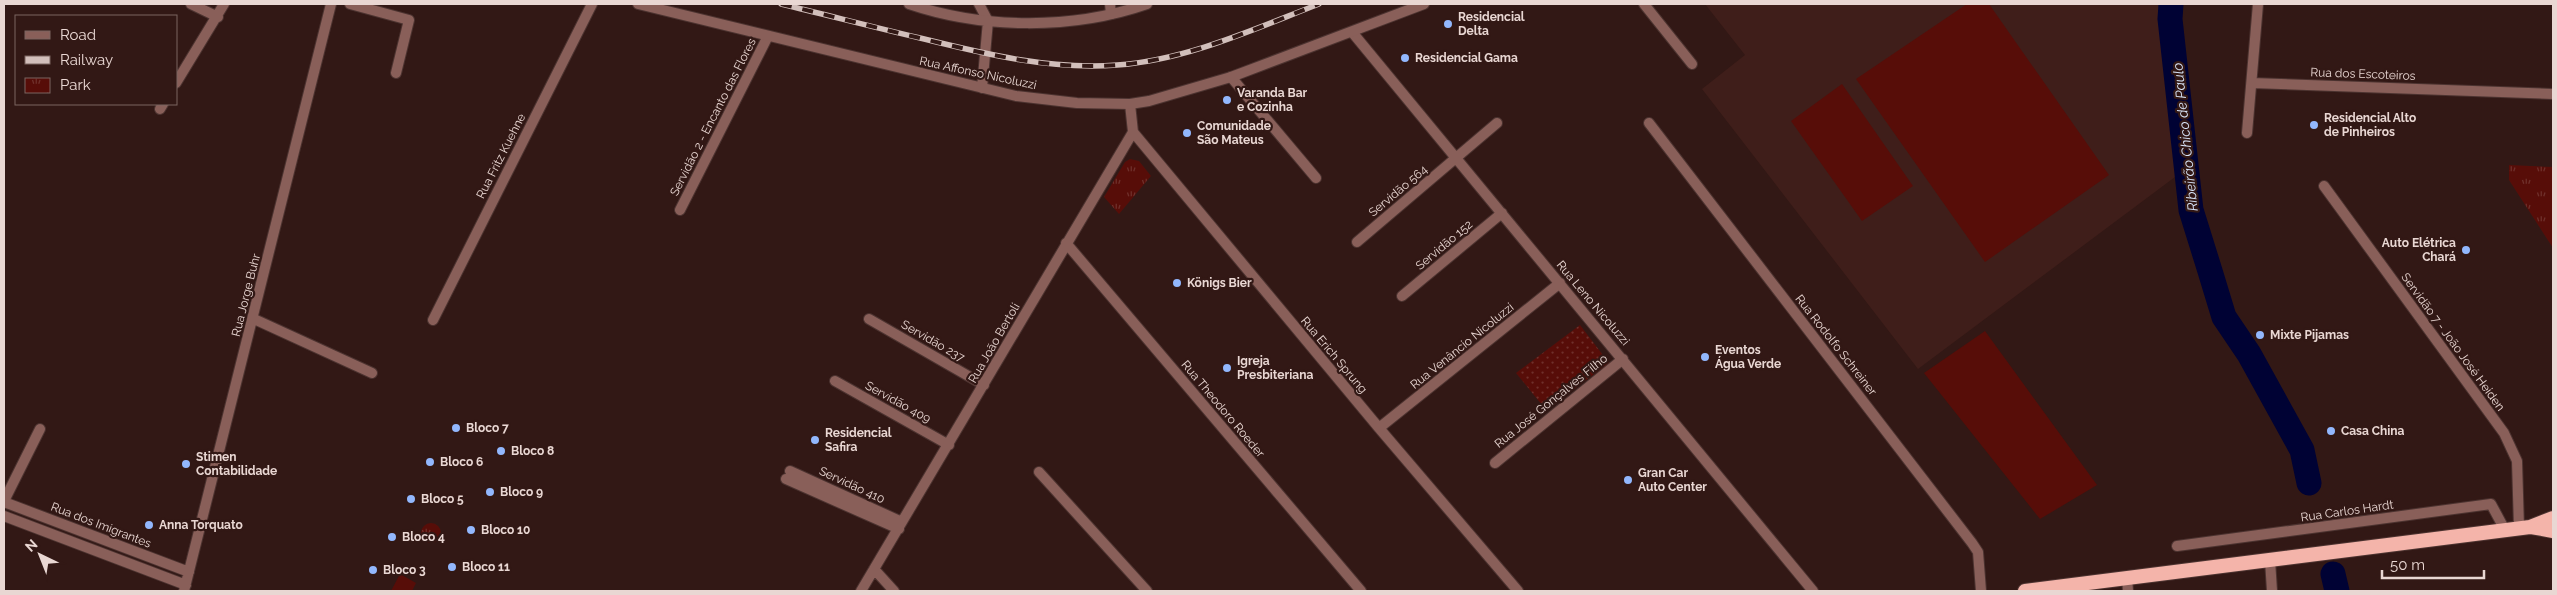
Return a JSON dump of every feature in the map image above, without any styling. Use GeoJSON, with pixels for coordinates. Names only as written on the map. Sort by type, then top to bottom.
{"type":"FeatureCollection","features":[{"type":"Feature","properties":{"kind":"highway"},"geometry":{"type":"LineString","coordinates":[[2525,528],[2553,518]]}},
{"type":"Feature","properties":{"kind":"highway"},"geometry":{"type":"LineString","coordinates":[[2025,591],[2128,585],[2270,560],[2505,530],[2525,528],[2553,531]]}},
{"type":"Feature","properties":{"kind":"street"},"geometry":{"type":"LineString","coordinates":[[191,4],[218,16]]}},
{"type":"Feature","properties":{"kind":"street"},"geometry":{"type":"LineString","coordinates":[[178,80],[224,4]]}},
{"type":"Feature","properties":{"kind":"street","name":"Rua Jorge Buhr"},"geometry":{"type":"LineString","coordinates":[[185,588],[254,319],[331,4]]}},
{"type":"Feature","properties":{"kind":"street"},"geometry":{"type":"LineString","coordinates":[[350,4],[409,20],[396,73]]}},
{"type":"Feature","properties":{"kind":"street","name":"Rua Fritz Kuehne"},"geometry":{"type":"LineString","coordinates":[[433,320],[592,4]]}},
{"type":"Feature","properties":{"kind":"street","name":"Rua Affonso Nicoluzzi"},"geometry":{"type":"LineString","coordinates":[[638,4],[982,88],[1046,100],[1130,104],[1170,96],[1231,77],[1424,4]]}},
{"type":"Feature","properties":{"kind":"street"},"geometry":{"type":"LineString","coordinates":[[908,4],[935,12],[988,21],[1075,20],[1110,9],[1146,4]]}},
{"type":"Feature","properties":{"kind":"street"},"geometry":{"type":"LineString","coordinates":[[979,4],[988,21],[982,88]]}},
{"type":"Feature","properties":{"kind":"street"},"geometry":{"type":"LineString","coordinates":[[1644,4],[1692,64]]}},
{"type":"Feature","properties":{"kind":"street"},"geometry":{"type":"LineString","coordinates":[[2247,133],[2258,4]]}},
{"type":"Feature","properties":{"kind":"street","name":"Rua Leno Nicoluzzi"},"geometry":{"type":"LineString","coordinates":[[1352,32],[1812,591]]}},
{"type":"Feature","properties":{"kind":"street","name":"Servidão 2 - Encanto das Flores"},"geometry":{"type":"LineString","coordinates":[[680,210],[768,36]]}},
{"type":"Feature","properties":{"kind":"street"},"geometry":{"type":"LineString","coordinates":[[1231,77],[1316,178]]}},
{"type":"Feature","properties":{"kind":"street","name":"Rua dos Escoteiros"},"geometry":{"type":"LineString","coordinates":[[2252,83],[2553,94]]}},
{"type":"Feature","properties":{"kind":"street"},"geometry":{"type":"LineString","coordinates":[[1130,104],[1133,132]]}},
{"type":"Feature","properties":{"kind":"street","name":"Servidão 564"},"geometry":{"type":"LineString","coordinates":[[1357,242],[1497,123]]}},
{"type":"Feature","properties":{"kind":"street","name":"Rua Rodolfo Schreiner"},"geometry":{"type":"LineString","coordinates":[[1649,123],[1972,543],[1978,552],[1981,591]]}},
{"type":"Feature","properties":{"kind":"street","name":"Rua João Bertoli"},"geometry":{"type":"LineString","coordinates":[[861,591],[1133,132]]}},
{"type":"Feature","properties":{"kind":"street","name":"Rua Erich Sprung"},"geometry":{"type":"LineString","coordinates":[[1133,132],[1379,428],[1518,591]]}},
{"type":"Feature","properties":{"kind":"street","name":"Servidão 7 - João José Heiden"},"geometry":{"type":"LineString","coordinates":[[2324,186],[2508,441],[2517,461],[2525,528]]}},
{"type":"Feature","properties":{"kind":"street","name":"Servidão 152"},"geometry":{"type":"LineString","coordinates":[[1402,296],[1502,213]]}},
{"type":"Feature","properties":{"kind":"street","name":"Rua Theodoro Roeder"},"geometry":{"type":"LineString","coordinates":[[1066,243],[1361,591]]}},
{"type":"Feature","properties":{"kind":"street","name":"Rua Venâncio Nicoluzzi"},"geometry":{"type":"LineString","coordinates":[[1379,428],[1560,283]]}},
{"type":"Feature","properties":{"kind":"street"},"geometry":{"type":"LineString","coordinates":[[254,319],[372,373]]}},
{"type":"Feature","properties":{"kind":"street","name":"Servidão 237"},"geometry":{"type":"LineString","coordinates":[[869,319],[984,385]]}},
{"type":"Feature","properties":{"kind":"street","name":"Rua José Gonçalves Filho"},"geometry":{"type":"LineString","coordinates":[[1495,463],[1623,359]]}},
{"type":"Feature","properties":{"kind":"street","name":"Servidão 409"},"geometry":{"type":"LineString","coordinates":[[835,381],[949,445]]}},
{"type":"Feature","properties":{"kind":"street"},"geometry":{"type":"LineString","coordinates":[[4,501],[40,429]]}},
{"type":"Feature","properties":{"kind":"street"},"geometry":{"type":"LineString","coordinates":[[1039,472],[1147,591]]}},
{"type":"Feature","properties":{"kind":"street"},"geometry":{"type":"LineString","coordinates":[[788,475],[900,526]]}},
{"type":"Feature","properties":{"kind":"street","name":"Rua dos Imigrantes"},"geometry":{"type":"LineString","coordinates":[[4,501],[189,572]]}},
{"type":"Feature","properties":{"kind":"street","name":"Rua Carlos Hardt"},"geometry":{"type":"LineString","coordinates":[[2177,546],[2491,504],[2505,530]]}},
{"type":"Feature","properties":{"kind":"street"},"geometry":{"type":"LineString","coordinates":[[4,516],[185,588]]}},
{"type":"Feature","properties":{"kind":"street"},"geometry":{"type":"LineString","coordinates":[[2270,560],[2272,591]]}},
{"type":"Feature","properties":{"kind":"street"},"geometry":{"type":"LineString","coordinates":[[874,569],[894,591]]}},
{"type":"Feature","properties":{"kind":"shaded area"},"geometry":{"type":"Polygon","coordinates":[[[1705,4],[2165,4],[2167,62],[2179,174],[1918,369],[1702,89],[1745,55],[1705,4]]]}},
{"type":"Feature","properties":{"kind":"green space"},"geometry":{"type":"Polygon","coordinates":[[[1967,4],[1989,4],[2109,175],[1985,262],[1856,79],[1967,4]]]}},
{"type":"Feature","properties":{"kind":"green space"},"geometry":{"type":"Polygon","coordinates":[[[1842,84],[1913,186],[1862,221],[1791,121],[1842,84]]]}},
{"type":"Feature","properties":{"kind":"green space"},"geometry":{"type":"Polygon","coordinates":[[[1130,159],[1139,161],[1151,176],[1119,214],[1104,197],[1125,162],[1130,159]]]}},
{"type":"Feature","properties":{"kind":"green space"},"geometry":{"type":"Polygon","coordinates":[[[2509,165],[2553,167],[2553,248],[2509,180],[2509,165]]]}},
{"type":"Feature","properties":{"kind":"green space"},"geometry":{"type":"Polygon","coordinates":[[[1580,325],[1609,363],[1546,410],[1516,373],[1580,325]]]}},
{"type":"Feature","properties":{"kind":"green space"},"geometry":{"type":"Polygon","coordinates":[[[1985,331],[2097,485],[2040,519],[1924,373],[1985,331]]]}},
{"type":"Feature","properties":{"kind":"green space"},"geometry":{"type":"Polygon","coordinates":[[[431,523],[438,526],[441,533],[438,540],[431,543],[424,540],[421,533],[424,526],[431,523]]]}},
{"type":"Feature","properties":{"kind":"green space"},"geometry":{"type":"Polygon","coordinates":[[[400,574],[416,583],[412,591],[391,591],[400,574]]]}},
{"type":"Feature","properties":{"kind":"waterway","name":"Ribeirão Chico de Paulo"},"geometry":{"type":"LineString","coordinates":[[2171,4],[2170,19],[2191,210],[2224,317],[2249,354],[2302,450],[2309,483]]}},
{"type":"Feature","properties":{"kind":"waterway","name":"Ribeirão Chico de Paulo"},"geometry":{"type":"LineString","coordinates":[[2333,574],[2337,591]]}},
{"type":"Feature","properties":{"kind":"railway"},"geometry":{"type":"LineString","coordinates":[[781,4],[993,55],[1042,63],[1092,66],[1143,62],[1195,50],[1319,4]]}},
{"type":"Feature","properties":{"kind":"place","name":"Residencial Delta"},"geometry":{"type":"Point","coordinates":[1448,24]}},
{"type":"Feature","properties":{"kind":"place","name":"Residencial Gama"},"geometry":{"type":"Point","coordinates":[1405,58]}},
{"type":"Feature","properties":{"kind":"place","name":"Varanda Bar e Cozinha"},"geometry":{"type":"Point","coordinates":[1227,100]}},
{"type":"Feature","properties":{"kind":"place","name":"Residencial Alto de Pinheiros"},"geometry":{"type":"Point","coordinates":[2314,125]}},
{"type":"Feature","properties":{"kind":"place","name":"Comunidade São Mateus"},"geometry":{"type":"Point","coordinates":[1187,133]}},
{"type":"Feature","properties":{"kind":"place","name":"Auto Elétrica Chará"},"geometry":{"type":"Point","coordinates":[2466,250]}},
{"type":"Feature","properties":{"kind":"place","name":"Königs Bier"},"geometry":{"type":"Point","coordinates":[1177,283]}},
{"type":"Feature","properties":{"kind":"place","name":"Mixte Pijamas"},"geometry":{"type":"Point","coordinates":[2260,335]}},
{"type":"Feature","properties":{"kind":"place","name":"Eventos Água Verde"},"geometry":{"type":"Point","coordinates":[1705,357]}},
{"type":"Feature","properties":{"kind":"place","name":"Igreja Presbiteriana"},"geometry":{"type":"Point","coordinates":[1227,368]}},
{"type":"Feature","properties":{"kind":"place","name":"Bloco 7"},"geometry":{"type":"Point","coordinates":[456,428]}},
{"type":"Feature","properties":{"kind":"place","name":"Casa China"},"geometry":{"type":"Point","coordinates":[2331,431]}},
{"type":"Feature","properties":{"kind":"place","name":"Residencial Safira"},"geometry":{"type":"Point","coordinates":[815,440]}},
{"type":"Feature","properties":{"kind":"place","name":"Bloco 8"},"geometry":{"type":"Point","coordinates":[501,451]}},
{"type":"Feature","properties":{"kind":"place","name":"Bloco 6"},"geometry":{"type":"Point","coordinates":[430,462]}},
{"type":"Feature","properties":{"kind":"place","name":"Stimen Contabilidade"},"geometry":{"type":"Point","coordinates":[186,464]}},
{"type":"Feature","properties":{"kind":"place","name":"Gran Car Auto Center"},"geometry":{"type":"Point","coordinates":[1628,480]}},
{"type":"Feature","properties":{"kind":"place","name":"Bloco 9"},"geometry":{"type":"Point","coordinates":[490,492]}},
{"type":"Feature","properties":{"kind":"place","name":"Bloco 5"},"geometry":{"type":"Point","coordinates":[411,499]}},
{"type":"Feature","properties":{"kind":"place","name":"Anna Torquato"},"geometry":{"type":"Point","coordinates":[149,525]}},
{"type":"Feature","properties":{"kind":"place","name":"Bloco 10"},"geometry":{"type":"Point","coordinates":[471,530]}},
{"type":"Feature","properties":{"kind":"place","name":"Bloco 4"},"geometry":{"type":"Point","coordinates":[392,537]}},
{"type":"Feature","properties":{"kind":"place","name":"Bloco 11"},"geometry":{"type":"Point","coordinates":[452,567]}},
{"type":"Feature","properties":{"kind":"place","name":"Bloco 3"},"geometry":{"type":"Point","coordinates":[373,570]}}]}
